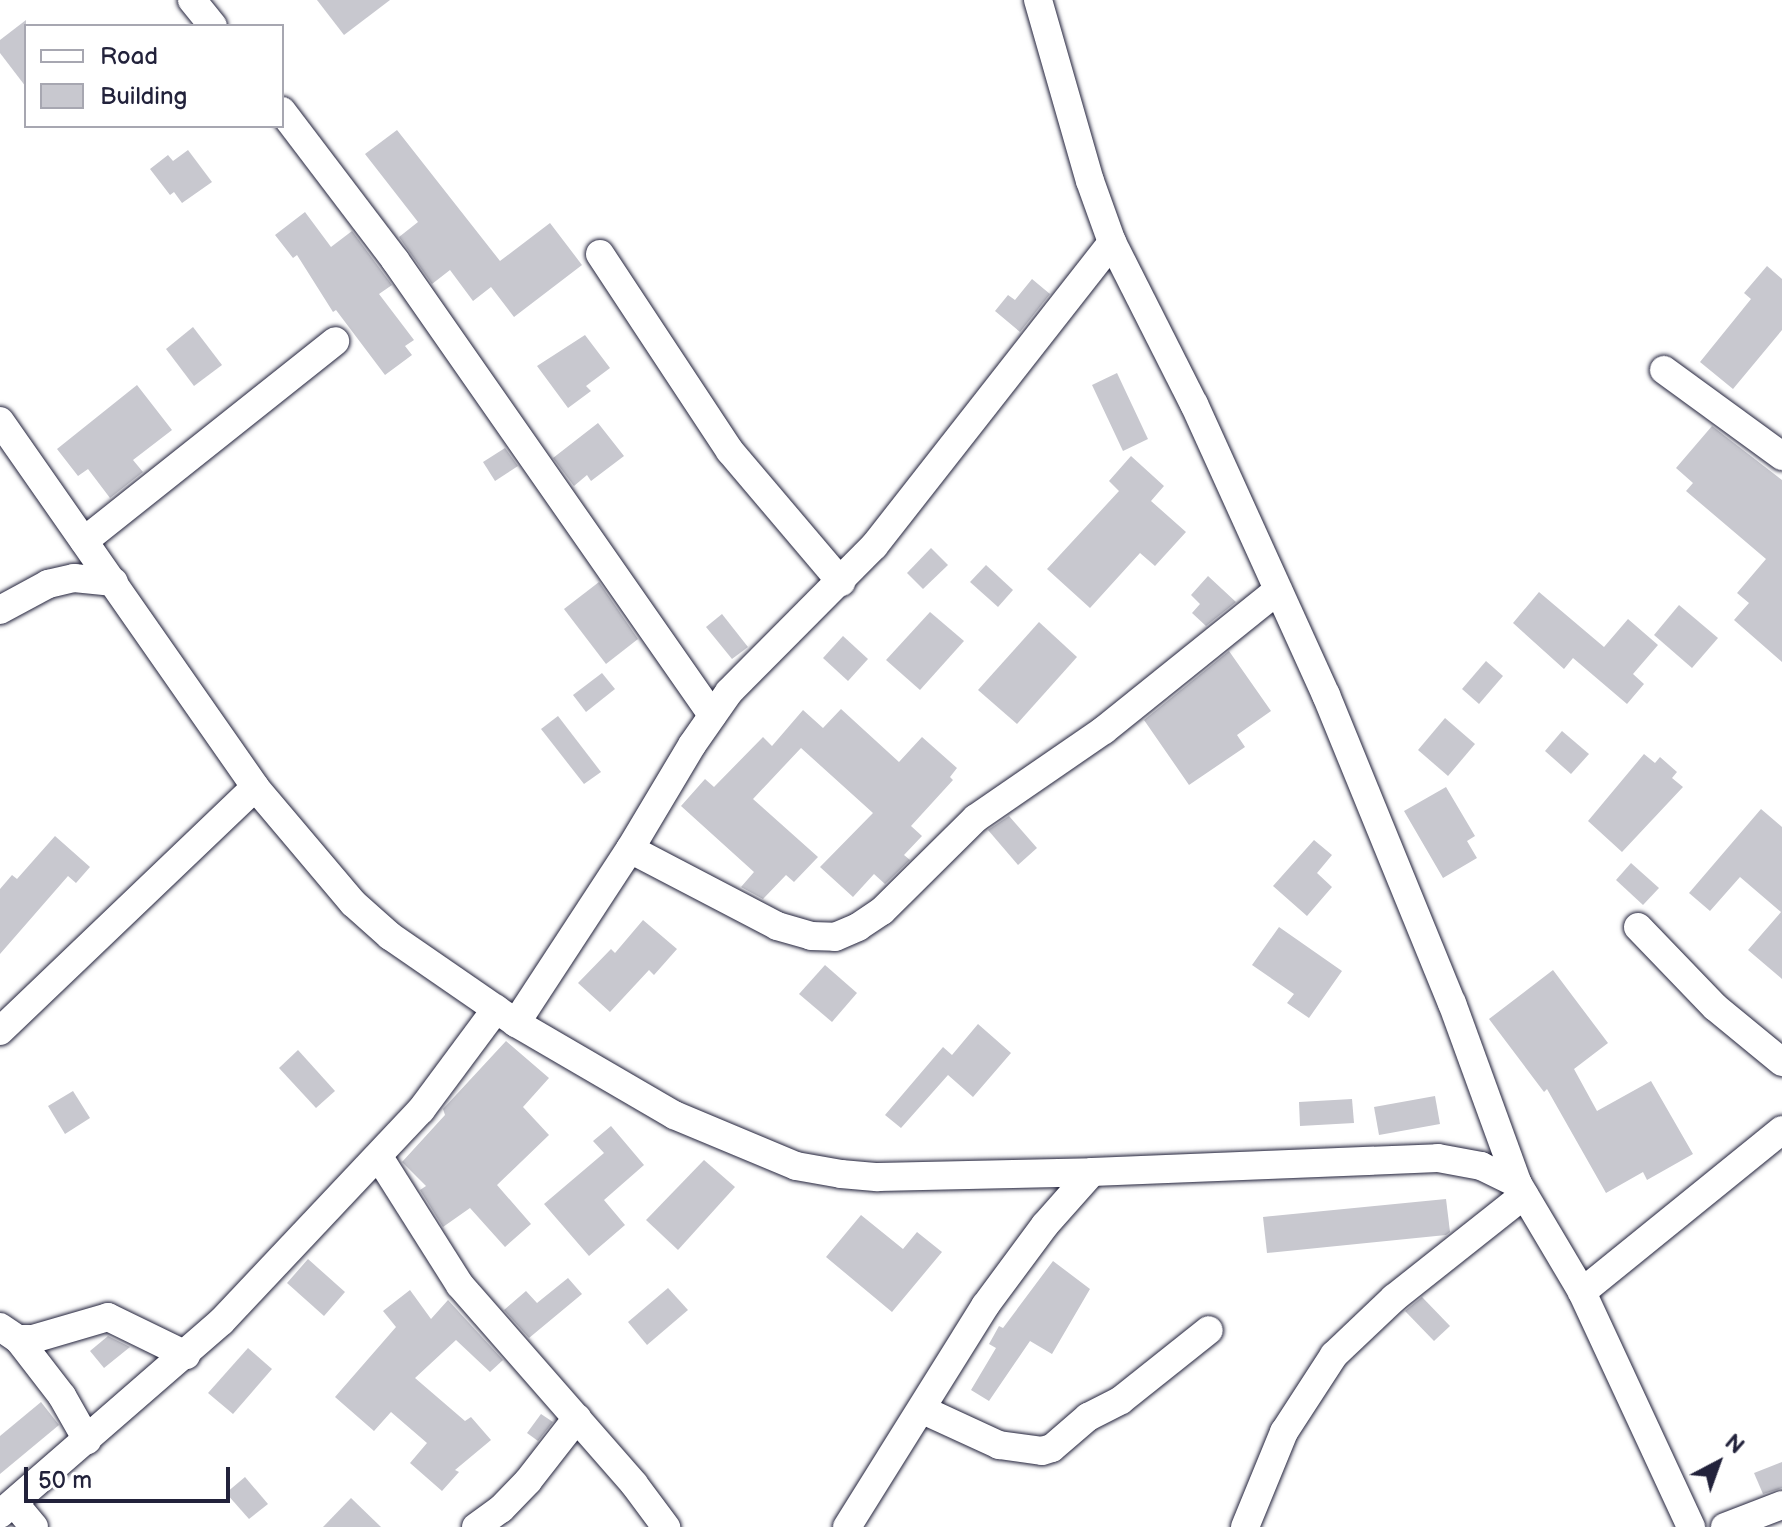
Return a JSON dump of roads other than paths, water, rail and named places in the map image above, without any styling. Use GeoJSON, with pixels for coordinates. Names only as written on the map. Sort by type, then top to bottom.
{"type":"FeatureCollection","features":[{"type":"Feature","properties":{"kind":"street"},"geometry":{"type":"LineString","coordinates":[[192,0],[211,24]]}},
{"type":"Feature","properties":{"kind":"street"},"geometry":{"type":"LineString","coordinates":[[1038,0],[1090,181],[1112,242],[1194,404],[1395,859],[1521,1190],[1582,1292],[1691,1527]]}},
{"type":"Feature","properties":{"kind":"street"},"geometry":{"type":"LineString","coordinates":[[284,114],[469,364],[712,715]]}},
{"type":"Feature","properties":{"kind":"street"},"geometry":{"type":"LineString","coordinates":[[34,1527],[7,1508],[186,1355],[379,1157],[449,1075],[506,1016],[630,849],[712,715],[749,671],[874,546],[1112,242]]}},
{"type":"Feature","properties":{"kind":"street"},"geometry":{"type":"LineString","coordinates":[[600,254],[730,451],[841,582]]}},
{"type":"Feature","properties":{"kind":"street"},"geometry":{"type":"LineString","coordinates":[[84,541],[335,341]]}},
{"type":"Feature","properties":{"kind":"street"},"geometry":{"type":"LineString","coordinates":[[1664,370],[1782,456]]}},
{"type":"Feature","properties":{"kind":"street"},"geometry":{"type":"LineString","coordinates":[[0,421],[255,787],[353,903],[390,936],[506,1016],[674,1115],[796,1166],[878,1177],[1438,1158],[1481,1166],[1521,1190]]}},
{"type":"Feature","properties":{"kind":"street"},"geometry":{"type":"LineString","coordinates":[[0,610],[48,584],[74,578],[114,582]]}},
{"type":"Feature","properties":{"kind":"street"},"geometry":{"type":"LineString","coordinates":[[630,849],[777,926],[811,936],[835,937],[882,911],[976,818],[1104,730],[1278,590]]}},
{"type":"Feature","properties":{"kind":"street"},"geometry":{"type":"LineString","coordinates":[[0,1031],[255,787]]}},
{"type":"Feature","properties":{"kind":"street"},"geometry":{"type":"LineString","coordinates":[[1638,927],[1715,1007],[1782,1062]]}},
{"type":"Feature","properties":{"kind":"street"},"geometry":{"type":"LineString","coordinates":[[1582,1292],[1782,1130]]}},
{"type":"Feature","properties":{"kind":"street"},"geometry":{"type":"LineString","coordinates":[[379,1157],[460,1285],[577,1418],[666,1527]]}},
{"type":"Feature","properties":{"kind":"street"},"geometry":{"type":"LineString","coordinates":[[847,1527],[1014,1264],[1092,1172]]}},
{"type":"Feature","properties":{"kind":"street"},"geometry":{"type":"LineString","coordinates":[[1245,1527],[1284,1432],[1334,1355],[1394,1298],[1521,1190]]}},
{"type":"Feature","properties":{"kind":"street"},"geometry":{"type":"LineString","coordinates":[[9,1333],[33,1339],[108,1317],[186,1355]]}},
{"type":"Feature","properties":{"kind":"street"},"geometry":{"type":"LineString","coordinates":[[923,1410],[999,1445],[1042,1451],[1052,1448],[1088,1417],[1121,1400],[1209,1330]]}},
{"type":"Feature","properties":{"kind":"street"},"geometry":{"type":"LineString","coordinates":[[9,1333],[62,1396],[87,1440]]}},
{"type":"Feature","properties":{"kind":"street"},"geometry":{"type":"LineString","coordinates":[[476,1527],[501,1509],[528,1481],[577,1418]]}},
{"type":"Feature","properties":{"kind":"street"},"geometry":{"type":"LineString","coordinates":[[1725,1527],[1782,1505]]}}]}
